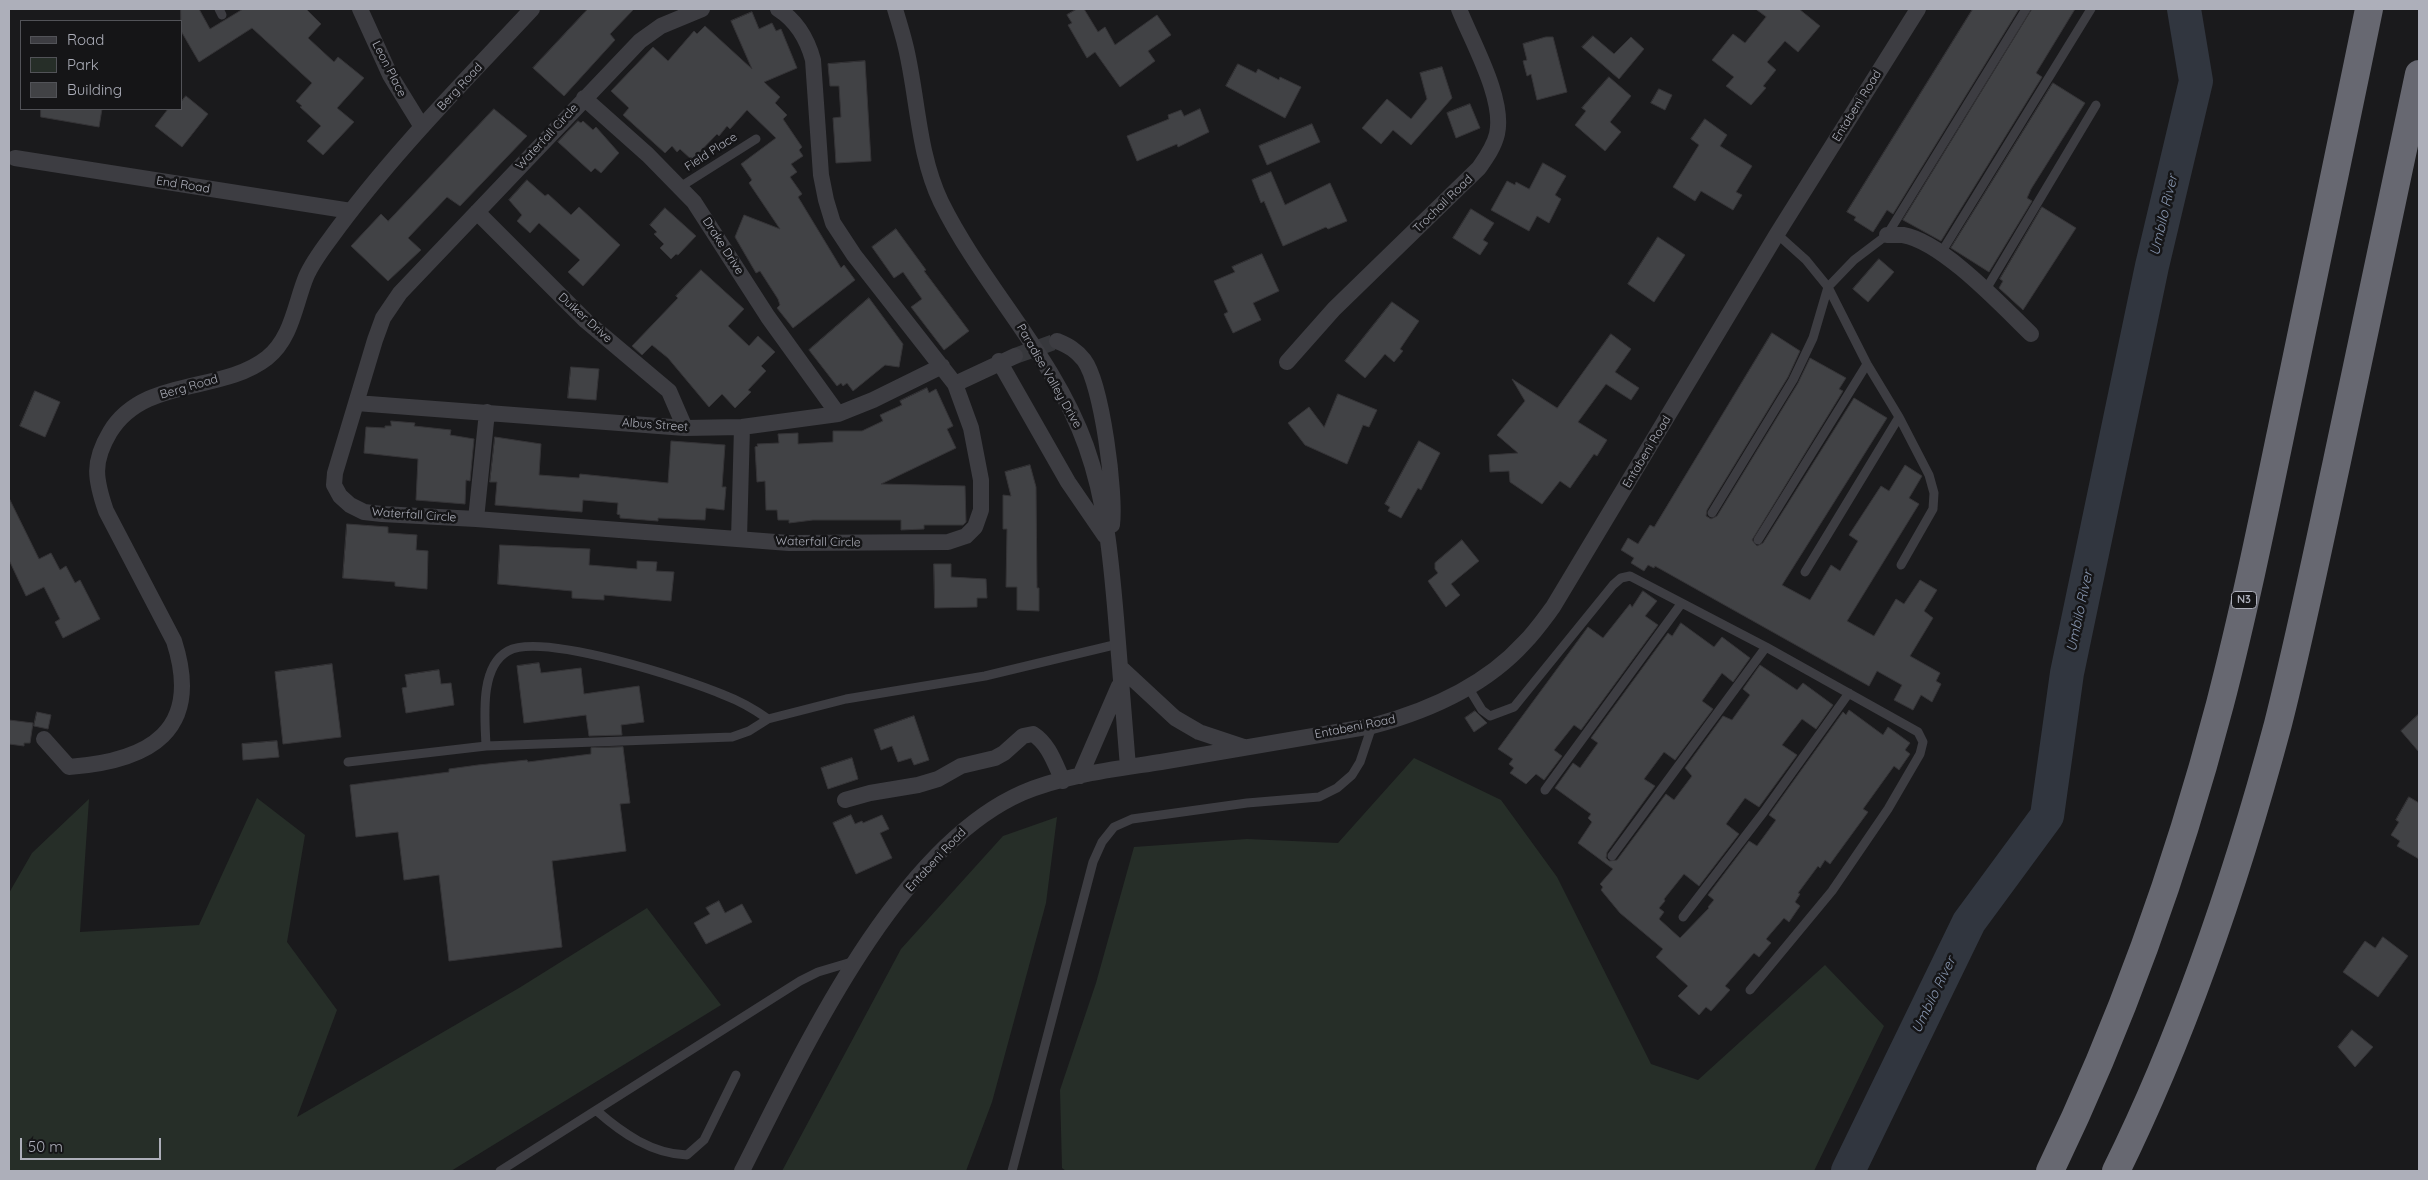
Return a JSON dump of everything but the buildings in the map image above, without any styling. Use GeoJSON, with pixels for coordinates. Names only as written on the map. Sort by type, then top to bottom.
{"type":"FeatureCollection","features":[{"type":"Feature","properties":{"kind":"highway","name":"N3"},"geometry":{"type":"LineString","coordinates":[[2050,1171],[2082,1104],[2136,970],[2187,819],[2220,703],[2256,550],[2369,9]]}},
{"type":"Feature","properties":{"kind":"highway"},"geometry":{"type":"LineString","coordinates":[[2116,1171],[2137,1128],[2189,1002],[2237,867],[2278,723],[2316,558],[2419,74]]}},
{"type":"Feature","properties":{"kind":"street","name":"Leon Place"},"geometry":{"type":"LineString","coordinates":[[360,9],[390,75],[422,127]]}},
{"type":"Feature","properties":{"kind":"street","name":"Berg Road"},"geometry":{"type":"LineString","coordinates":[[44,740],[69,767],[95,765],[131,756],[162,739],[171,726],[180,706],[183,686],[181,664],[174,641],[106,511],[98,488],[96,469],[102,446],[124,415],[144,402],[164,392],[248,370],[268,357],[282,341],[290,325],[314,262],[351,211],[381,172],[532,9]]}},
{"type":"Feature","properties":{"kind":"street","name":"Waterfall Circle"},"geometry":{"type":"LineString","coordinates":[[702,9],[661,26],[640,41],[400,293],[383,318],[335,473],[334,485],[340,496],[350,505],[364,512],[789,543],[948,542],[966,536],[975,527],[981,510],[981,480],[971,428],[955,384],[854,254],[833,223],[821,175],[813,60],[808,44],[797,25],[778,9]]}},
{"type":"Feature","properties":{"kind":"street","name":"Paradise Valley Drive"},"geometry":{"type":"LineString","coordinates":[[895,9],[906,48],[926,159],[941,201],[967,245],[1032,344],[1073,414],[1086,446],[1099,489],[1109,542],[1128,768]]}},
{"type":"Feature","properties":{"kind":"street","name":"Trochail Road"},"geometry":{"type":"LineString","coordinates":[[1287,362],[1334,309],[1479,168],[1491,151],[1498,133],[1497,110],[1490,84],[1458,9]]}},
{"type":"Feature","properties":{"kind":"street","name":"Entabeni Road"},"geometry":{"type":"LineString","coordinates":[[742,1171],[828,1006],[858,960],[883,923],[922,872],[968,826],[1022,793],[1080,776],[1372,726],[1400,718],[1440,704],[1486,675],[1523,644],[1553,607],[1777,234],[1918,9]]}},
{"type":"Feature","properties":{"kind":"street","name":"Drake Drive"},"geometry":{"type":"LineString","coordinates":[[584,98],[694,202],[768,317],[838,414]]}},
{"type":"Feature","properties":{"kind":"street","name":"End Road"},"geometry":{"type":"LineString","coordinates":[[15,158],[351,211]]}},
{"type":"Feature","properties":{"kind":"street","name":"Duiker Drive"},"geometry":{"type":"LineString","coordinates":[[477,212],[586,321],[669,391],[685,428]]}},
{"type":"Feature","properties":{"kind":"street"},"geometry":{"type":"LineString","coordinates":[[1887,235],[1904,236],[1940,253],[1985,291],[2031,334]]}},
{"type":"Feature","properties":{"kind":"street"},"geometry":{"type":"LineString","coordinates":[[1057,341],[1071,346],[1086,362],[1097,392],[1110,459],[1114,510],[1109,542]]}},
{"type":"Feature","properties":{"kind":"street"},"geometry":{"type":"LineString","coordinates":[[955,384],[1015,356]]}},
{"type":"Feature","properties":{"kind":"street"},"geometry":{"type":"LineString","coordinates":[[1000,362],[1068,482],[1109,542]]}},
{"type":"Feature","properties":{"kind":"street","name":"Albus Street"},"geometry":{"type":"LineString","coordinates":[[356,403],[685,428],[742,427],[838,414],[873,400],[942,366]]}},
{"type":"Feature","properties":{"kind":"street"},"geometry":{"type":"LineString","coordinates":[[476,519],[488,412]]}},
{"type":"Feature","properties":{"kind":"street"},"geometry":{"type":"LineString","coordinates":[[739,539],[742,427]]}},
{"type":"Feature","properties":{"kind":"street"},"geometry":{"type":"LineString","coordinates":[[1080,776],[1115,698],[1120,674],[1175,718],[1199,732],[1245,748]]}},
{"type":"Feature","properties":{"kind":"street"},"geometry":{"type":"LineString","coordinates":[[845,800],[938,779],[961,766],[1000,756],[1023,736],[1033,734],[1040,738],[1052,756],[1063,781]]}},
{"type":"Feature","properties":{"kind":"lane"},"geometry":{"type":"LineString","coordinates":[[1712,513],[1793,380],[1813,338],[1828,288],[1854,260],[1887,235],[2026,9]]}},
{"type":"Feature","properties":{"kind":"lane"},"geometry":{"type":"LineString","coordinates":[[1940,253],[2091,9]]}},
{"type":"Feature","properties":{"kind":"lane"},"geometry":{"type":"LineString","coordinates":[[1985,291],[2096,105]]}},
{"type":"Feature","properties":{"kind":"lane","name":"Field Place"},"geometry":{"type":"LineString","coordinates":[[680,187],[756,139]]}},
{"type":"Feature","properties":{"kind":"lane"},"geometry":{"type":"LineString","coordinates":[[1777,234],[1806,260],[1828,288],[1867,364],[1899,417],[1929,475],[1934,492],[1933,509],[1901,566]]}},
{"type":"Feature","properties":{"kind":"lane"},"geometry":{"type":"LineString","coordinates":[[1758,540],[1867,364]]}},
{"type":"Feature","properties":{"kind":"lane"},"geometry":{"type":"LineString","coordinates":[[1805,572],[1899,417]]}},
{"type":"Feature","properties":{"kind":"lane"},"geometry":{"type":"LineString","coordinates":[[1468,687],[1482,710],[1490,716],[1514,706],[1620,578],[1630,576],[1766,647],[1918,732],[1923,742],[1920,754],[1888,809],[1832,891],[1750,990]]}},
{"type":"Feature","properties":{"kind":"lane"},"geometry":{"type":"LineString","coordinates":[[1545,790],[1681,604]]}},
{"type":"Feature","properties":{"kind":"lane"},"geometry":{"type":"LineString","coordinates":[[348,762],[486,746],[732,736],[749,731],[768,719],[846,700],[985,676],[1118,644]]}},
{"type":"Feature","properties":{"kind":"lane"},"geometry":{"type":"LineString","coordinates":[[486,746],[484,704],[489,678],[498,659],[508,651],[536,646],[585,653],[696,684],[752,708],[768,719]]}},
{"type":"Feature","properties":{"kind":"lane"},"geometry":{"type":"LineString","coordinates":[[1612,856],[1766,647]]}},
{"type":"Feature","properties":{"kind":"lane"},"geometry":{"type":"LineString","coordinates":[[1683,917],[1764,813],[1849,693]]}},
{"type":"Feature","properties":{"kind":"lane"},"geometry":{"type":"LineString","coordinates":[[1012,1171],[1093,862],[1102,842],[1114,827],[1132,818],[1247,803],[1319,797],[1337,788],[1352,775],[1360,762],[1372,726]]}},
{"type":"Feature","properties":{"kind":"lane"},"geometry":{"type":"LineString","coordinates":[[500,1171],[800,981],[818,972],[858,960]]}},
{"type":"Feature","properties":{"kind":"lane"},"geometry":{"type":"LineString","coordinates":[[597,1111],[630,1137],[676,1155],[687,1155],[704,1140],[736,1075]]}},
{"type":"Feature","properties":{"kind":"green space"},"geometry":{"type":"Polygon","coordinates":[[[1414,758],[1501,800],[1557,877],[1651,1064],[1698,1080],[1825,965],[1884,1026],[1814,1171],[1066,1171],[1062,1168],[1060,1090],[1096,983],[1134,847],[1247,839],[1338,843],[1414,758]]]}},
{"type":"Feature","properties":{"kind":"green space"},"geometry":{"type":"Polygon","coordinates":[[[257,798],[305,835],[287,942],[337,1010],[297,1117],[519,988],[647,908],[721,1005],[451,1171],[9,1171],[9,893],[32,853],[89,799],[80,932],[199,925],[257,798]]]}},
{"type":"Feature","properties":{"kind":"green space"},"geometry":{"type":"Polygon","coordinates":[[[1057,817],[1046,903],[992,1102],[966,1171],[782,1171],[901,949],[1003,836],[1057,817]]]}},
{"type":"Feature","properties":{"kind":"waterway","name":"Umbilo River"},"geometry":{"type":"LineString","coordinates":[[1848,1171],[1969,922],[2047,816],[2067,673],[2152,266],[2196,81],[2184,9]]}},
{"type":"Feature","properties":{"kind":"tunnel"},"geometry":{"type":"LineString","coordinates":[[1015,356],[1057,341]]}}]}
